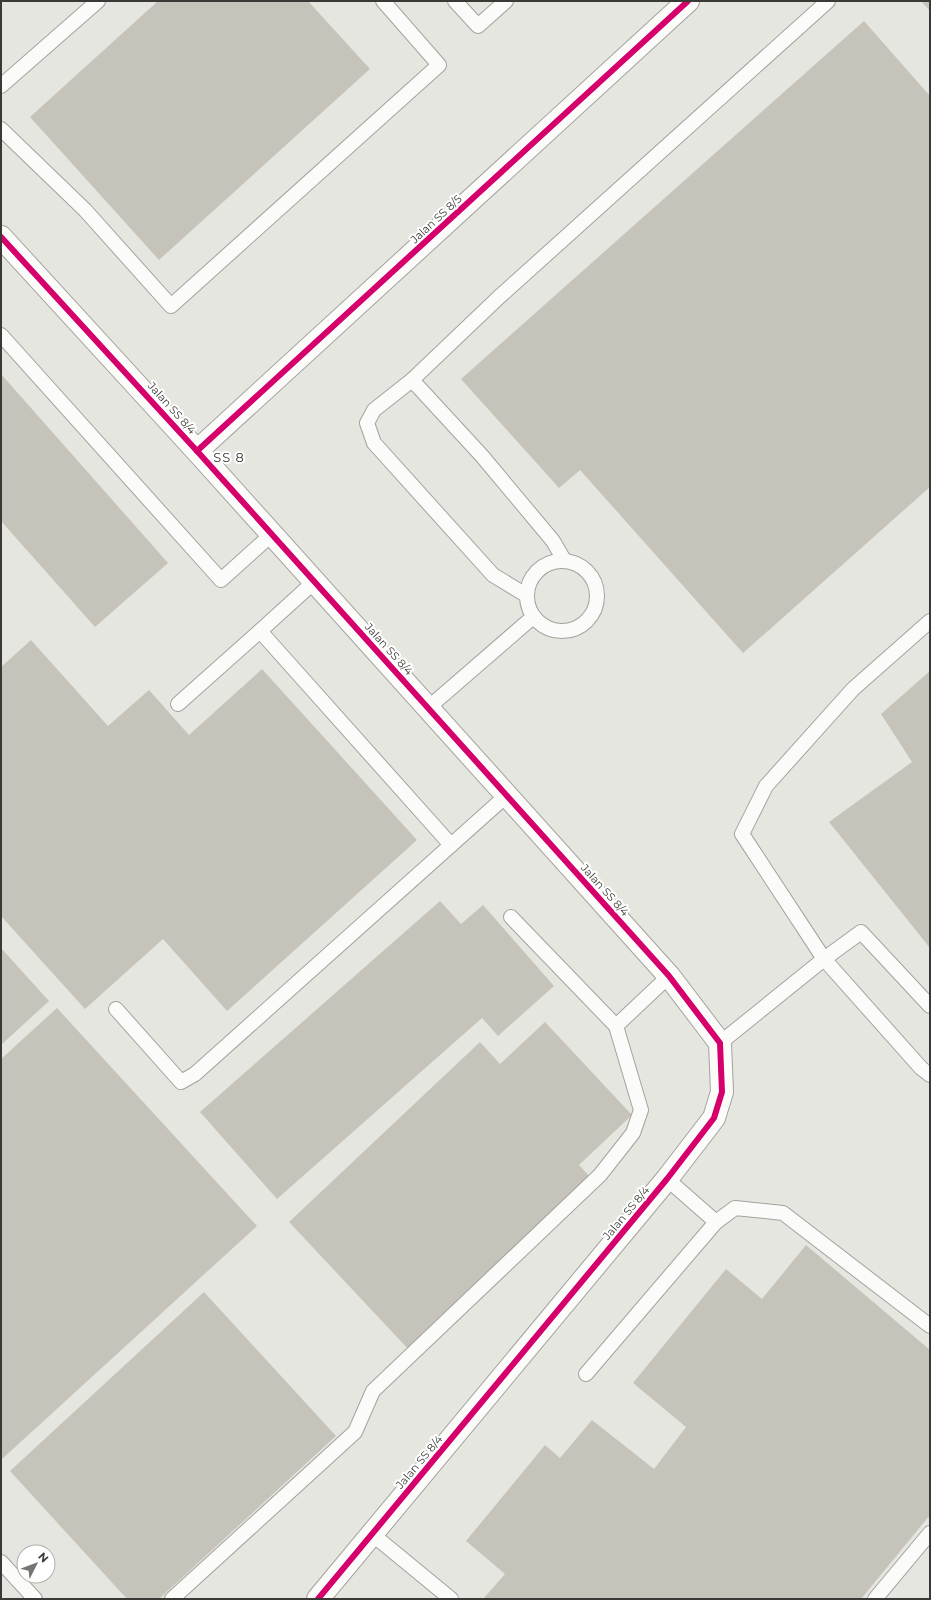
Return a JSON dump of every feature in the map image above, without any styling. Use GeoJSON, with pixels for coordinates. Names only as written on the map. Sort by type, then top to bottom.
{"type":"FeatureCollection","features":[{"type":"Feature","properties":{"kind":"street","name":"Jalan SS 8/5"},"geometry":{"type":"LineString","coordinates":[[197,451],[688,1]]}},
{"type":"Feature","properties":{"kind":"street","name":"Jalan SS 8/4"},"geometry":{"type":"LineString","coordinates":[[1,237],[197,451],[669,976],[720,1043],[722,1092],[714,1118],[667,1179],[318,1599]]}},
{"type":"Feature","properties":{"kind":"lane"},"geometry":{"type":"LineString","coordinates":[[1,86],[98,1]]}},
{"type":"Feature","properties":{"kind":"lane"},"geometry":{"type":"LineString","coordinates":[[4,137],[85,210],[171,306],[439,65],[383,1]]}},
{"type":"Feature","properties":{"kind":"lane"},"geometry":{"type":"LineString","coordinates":[[455,1],[478,26],[506,1]]}},
{"type":"Feature","properties":{"kind":"lane"},"geometry":{"type":"LineString","coordinates":[[526,595],[493,576],[374,443],[367,423],[374,410],[412,380],[498,298],[828,1]]}},
{"type":"Feature","properties":{"kind":"lane"},"geometry":{"type":"LineString","coordinates":[[1,335],[221,580],[271,535]]}},
{"type":"Feature","properties":{"kind":"lane"},"geometry":{"type":"LineString","coordinates":[[412,380],[482,456],[553,541],[564,560]]}},
{"type":"Feature","properties":{"kind":"lane"},"geometry":{"type":"LineString","coordinates":[[564,560],[578,564],[589,573],[596,585],[598,600],[594,613],[584,624],[571,631],[557,632],[544,627],[533,617],[527,604],[526,595],[529,581],[538,569],[550,562],[564,560]]}},
{"type":"Feature","properties":{"kind":"lane"},"geometry":{"type":"LineString","coordinates":[[178,704],[314,582]]}},
{"type":"Feature","properties":{"kind":"lane"},"geometry":{"type":"LineString","coordinates":[[428,708],[533,617]]}},
{"type":"Feature","properties":{"kind":"lane"},"geometry":{"type":"LineString","coordinates":[[930,621],[852,689],[766,786],[742,834],[824,959],[921,1068],[930,1075]]}},
{"type":"Feature","properties":{"kind":"lane"},"geometry":{"type":"LineString","coordinates":[[260,631],[451,846]]}},
{"type":"Feature","properties":{"kind":"lane"},"geometry":{"type":"LineString","coordinates":[[116,1009],[181,1082],[195,1074],[506,796]]}},
{"type":"Feature","properties":{"kind":"lane"},"geometry":{"type":"LineString","coordinates":[[172,1599],[354,1432],[373,1391],[600,1175],[634,1133],[641,1110],[616,1026],[511,917]]}},
{"type":"Feature","properties":{"kind":"lane"},"geometry":{"type":"LineString","coordinates":[[720,1043],[824,959],[861,932],[930,1006]]}},
{"type":"Feature","properties":{"kind":"lane"},"geometry":{"type":"LineString","coordinates":[[616,1026],[669,976]]}},
{"type":"Feature","properties":{"kind":"lane"},"geometry":{"type":"LineString","coordinates":[[667,1179],[716,1222]]}},
{"type":"Feature","properties":{"kind":"lane"},"geometry":{"type":"LineString","coordinates":[[586,1374],[716,1222],[735,1208],[783,1213],[930,1326]]}},
{"type":"Feature","properties":{"kind":"lane"},"geometry":{"type":"LineString","coordinates":[[875,1599],[930,1533]]}},
{"type":"Feature","properties":{"kind":"lane"},"geometry":{"type":"LineString","coordinates":[[372,1534],[451,1599]]}},
{"type":"Feature","properties":{"kind":"lane"},"geometry":{"type":"LineString","coordinates":[[1,1562],[35,1599]]}},
{"type":"Feature","properties":{"kind":"building"},"geometry":{"type":"Polygon","coordinates":[[[158,1],[308,1],[370,69],[159,260],[30,117],[158,1]]]}},
{"type":"Feature","properties":{"kind":"building"},"geometry":{"type":"Polygon","coordinates":[[[921,1],[930,1],[930,11],[921,1]]]}},
{"type":"Feature","properties":{"kind":"building"},"geometry":{"type":"Polygon","coordinates":[[[864,21],[930,96],[930,487],[743,653],[580,470],[559,488],[461,379],[864,21]]]}},
{"type":"Feature","properties":{"kind":"building"},"geometry":{"type":"Polygon","coordinates":[[[1,374],[168,563],[95,627],[1,521],[1,374]]]}},
{"type":"Feature","properties":{"kind":"building"},"geometry":{"type":"Polygon","coordinates":[[[31,640],[108,726],[149,690],[189,735],[262,669],[417,840],[227,1011],[163,939],[85,1009],[1,916],[1,667],[31,640]]]}},
{"type":"Feature","properties":{"kind":"building"},"geometry":{"type":"Polygon","coordinates":[[[930,671],[930,948],[829,822],[912,762],[881,714],[930,671]]]}},
{"type":"Feature","properties":{"kind":"building"},"geometry":{"type":"Polygon","coordinates":[[[440,901],[461,924],[483,905],[554,986],[498,1036],[482,1018],[277,1199],[200,1112],[440,901]]]}},
{"type":"Feature","properties":{"kind":"building"},"geometry":{"type":"Polygon","coordinates":[[[1,948],[49,1001],[1,1045],[1,948]]]}},
{"type":"Feature","properties":{"kind":"building"},"geometry":{"type":"Polygon","coordinates":[[[57,1008],[257,1226],[1,1460],[1,1059],[57,1008]]]}},
{"type":"Feature","properties":{"kind":"building"},"geometry":{"type":"Polygon","coordinates":[[[545,1022],[632,1115],[579,1165],[592,1179],[410,1351],[289,1222],[480,1042],[500,1064],[545,1022]]]}},
{"type":"Feature","properties":{"kind":"building"},"geometry":{"type":"Polygon","coordinates":[[[806,1245],[930,1350],[930,1515],[861,1599],[483,1599],[505,1574],[466,1541],[545,1445],[560,1458],[592,1420],[654,1469],[686,1427],[633,1383],[726,1269],[762,1299],[806,1245]]]}},
{"type":"Feature","properties":{"kind":"building"},"geometry":{"type":"Polygon","coordinates":[[[204,1292],[336,1436],[159,1599],[127,1599],[10,1471],[204,1292]]]}},
{"type":"Feature","properties":{"kind":"cycle path"},"geometry":{"type":"LineString","coordinates":[[197,451],[688,1]]}},
{"type":"Feature","properties":{"kind":"cycle path"},"geometry":{"type":"LineString","coordinates":[[1,237],[197,451],[669,976],[720,1043],[722,1092],[714,1118],[667,1179],[318,1599]]}},
{"type":"Feature","properties":{"kind":"district","name":"SS 8"},"geometry":{"type":"Point","coordinates":[229,457]}}]}
